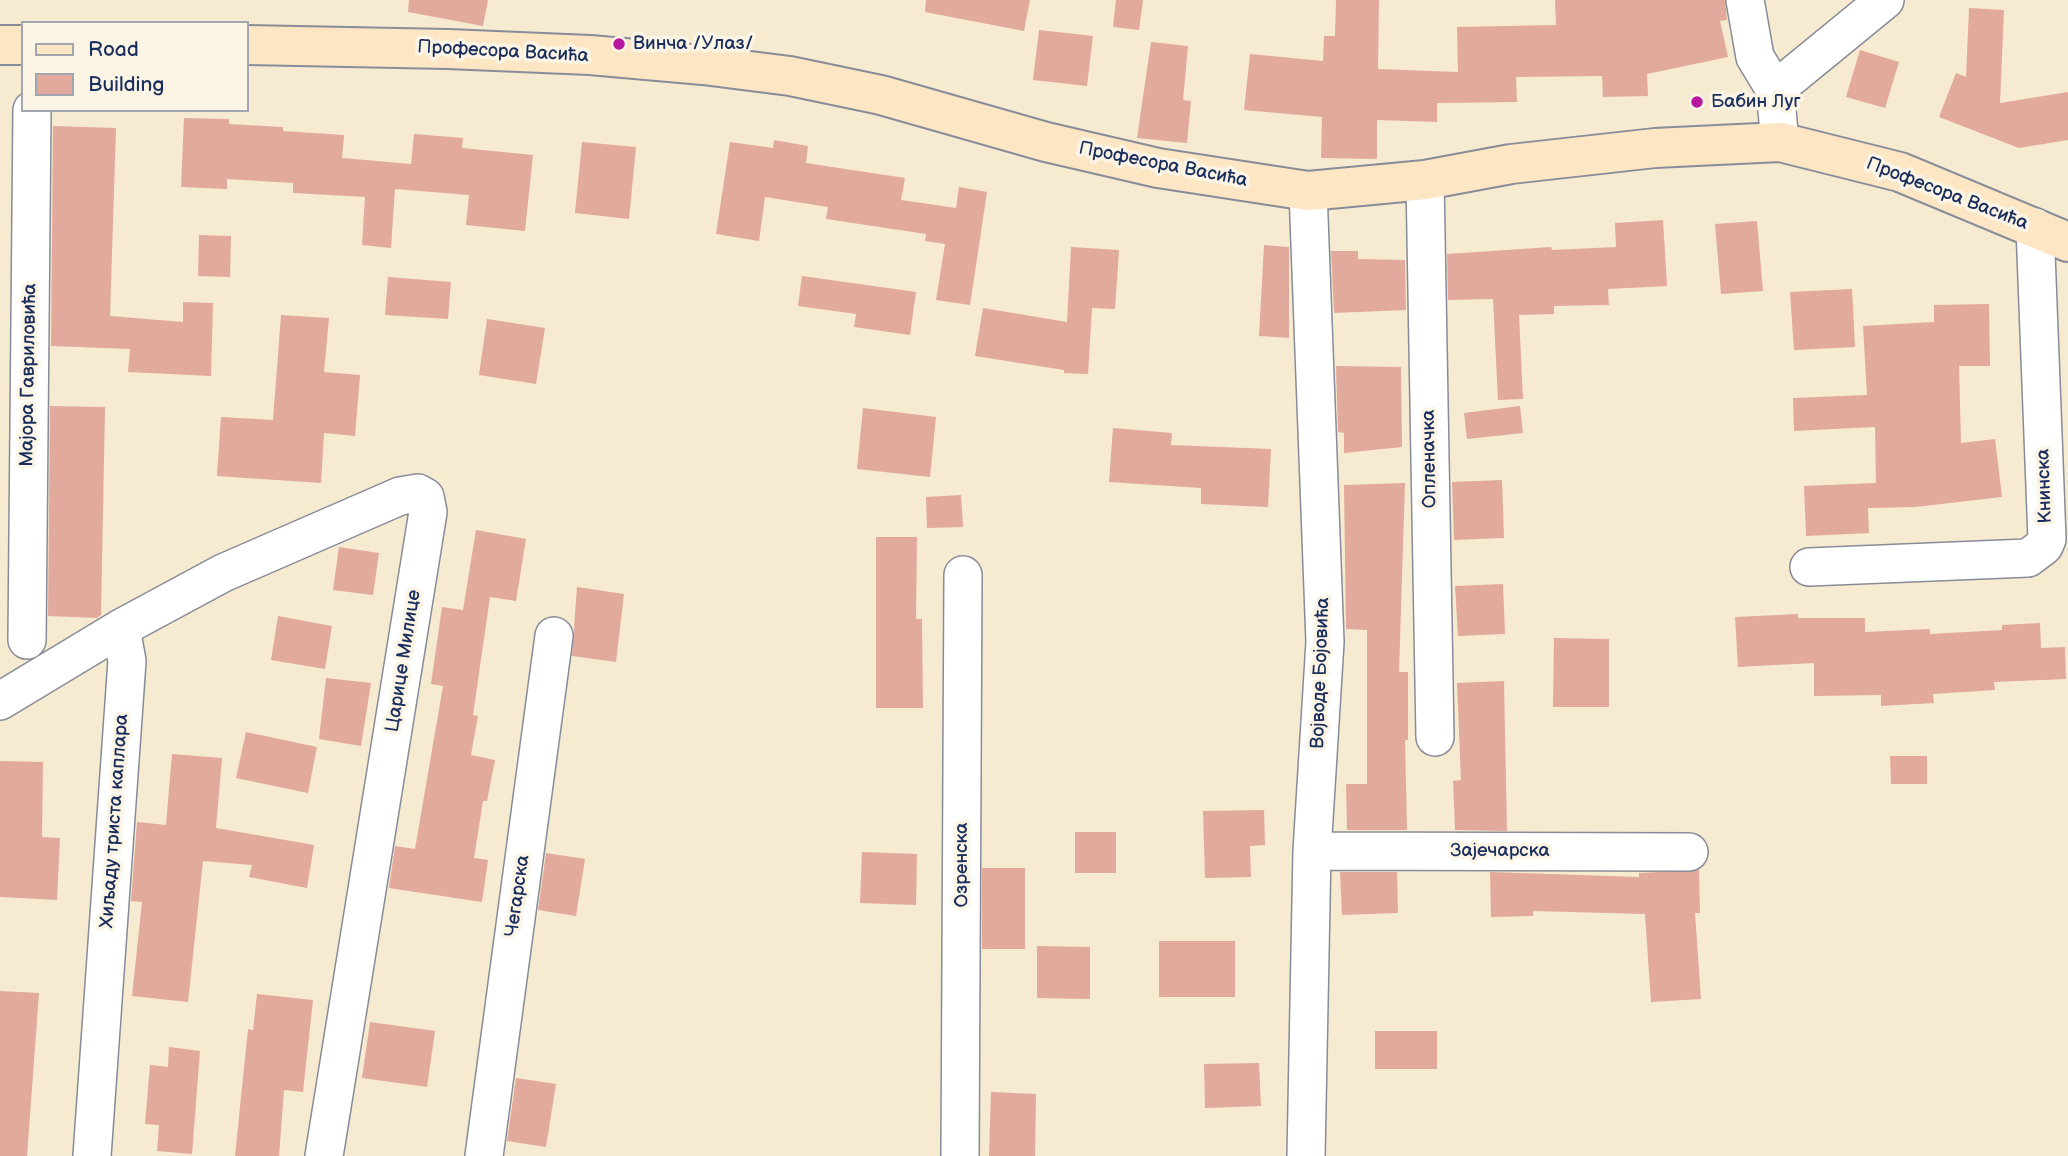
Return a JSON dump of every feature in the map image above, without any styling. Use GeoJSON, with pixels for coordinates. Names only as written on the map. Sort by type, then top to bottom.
{"type":"FeatureCollection","features":[{"type":"Feature","properties":{"kind":"street"},"geometry":{"type":"LineString","coordinates":[[1745,0],[1755,57],[1775,90],[1780,142]]}},
{"type":"Feature","properties":{"kind":"street"},"geometry":{"type":"LineString","coordinates":[[1775,90],[1885,0]]}},
{"type":"Feature","properties":{"kind":"street"},"geometry":{"type":"LineString","coordinates":[[0,45],[21,45]]}},
{"type":"Feature","properties":{"kind":"street","name":"Професора Васића"},"geometry":{"type":"LineString","coordinates":[[248,45],[448,48],[590,55],[790,76],[881,95],[1046,142],[1158,168],[1308,191],[1425,180],[1511,164],[1655,148],[1780,142],[1839,154],[1900,172],[2051,235]]}},
{"type":"Feature","properties":{"kind":"street","name":"Мајора Гавриловића"},"geometry":{"type":"LineString","coordinates":[[27,640],[32,112]]}},
{"type":"Feature","properties":{"kind":"street","name":"Опленачка"},"geometry":{"type":"LineString","coordinates":[[1425,180],[1436,737]]}},
{"type":"Feature","properties":{"kind":"street","name":"Војводе Бојовића"},"geometry":{"type":"LineString","coordinates":[[1306,1156],[1312,851],[1325,642],[1308,191]]}},
{"type":"Feature","properties":{"kind":"street","name":"Книнска"},"geometry":{"type":"LineString","coordinates":[[1809,567],[2028,558],[2044,546],[2047,539],[2051,235]]}},
{"type":"Feature","properties":{"kind":"street","name":"Царице Милице"},"geometry":{"type":"LineString","coordinates":[[121,628],[223,573],[400,496],[418,493],[427,502],[426,526],[324,1156]]}},
{"type":"Feature","properties":{"kind":"street","name":"Озренска"},"geometry":{"type":"LineString","coordinates":[[960,1156],[964,575]]}},
{"type":"Feature","properties":{"kind":"street"},"geometry":{"type":"LineString","coordinates":[[0,701],[121,628]]}},
{"type":"Feature","properties":{"kind":"street","name":"Хиљаду триста каплара"},"geometry":{"type":"LineString","coordinates":[[92,1156],[127,661],[121,628]]}},
{"type":"Feature","properties":{"kind":"street","name":"Чегарска"},"geometry":{"type":"LineString","coordinates":[[484,1156],[554,636]]}},
{"type":"Feature","properties":{"kind":"street","name":"Зајечарска"},"geometry":{"type":"LineString","coordinates":[[1312,851],[1689,852]]}},
{"type":"Feature","properties":{"kind":"building"},"geometry":{"type":"Polygon","coordinates":[[[409,0],[488,0],[483,26],[408,12],[409,0]]]}},
{"type":"Feature","properties":{"kind":"building"},"geometry":{"type":"Polygon","coordinates":[[[926,0],[1030,0],[1024,31],[925,12],[926,0]]]}},
{"type":"Feature","properties":{"kind":"building"},"geometry":{"type":"Polygon","coordinates":[[[1116,0],[1143,0],[1139,30],[1113,27],[1116,0]]]}},
{"type":"Feature","properties":{"kind":"building"},"geometry":{"type":"Polygon","coordinates":[[[1336,0],[1379,0],[1378,69],[1458,72],[1457,27],[1556,25],[1555,0],[1725,0],[1727,20],[1720,21],[1728,57],[1647,74],[1648,96],[1603,97],[1602,76],[1516,77],[1517,102],[1437,103],[1437,122],[1377,120],[1377,159],[1321,158],[1322,117],[1244,110],[1250,54],[1323,61],[1324,36],[1335,36],[1336,0]]]}},
{"type":"Feature","properties":{"kind":"building"},"geometry":{"type":"Polygon","coordinates":[[[1969,8],[2004,10],[2000,103],[2068,92],[2068,140],[2019,148],[1939,117],[1956,73],[1966,77],[1969,8]]]}},
{"type":"Feature","properties":{"kind":"building"},"geometry":{"type":"Polygon","coordinates":[[[1039,30],[1093,36],[1087,86],[1033,80],[1039,30]]]}},
{"type":"Feature","properties":{"kind":"building"},"geometry":{"type":"Polygon","coordinates":[[[1151,42],[1188,46],[1183,100],[1191,101],[1187,143],[1137,138],[1151,42]]]}},
{"type":"Feature","properties":{"kind":"building"},"geometry":{"type":"Polygon","coordinates":[[[1860,50],[1899,62],[1885,108],[1846,97],[1860,50]]]}},
{"type":"Feature","properties":{"kind":"building"},"geometry":{"type":"Polygon","coordinates":[[[184,118],[229,119],[229,124],[283,127],[283,131],[344,135],[342,158],[411,164],[414,134],[463,138],[462,148],[533,155],[525,231],[466,225],[469,195],[395,189],[391,248],[362,245],[365,197],[293,193],[293,183],[227,179],[227,189],[181,187],[184,118]]]}},
{"type":"Feature","properties":{"kind":"building"},"geometry":{"type":"Polygon","coordinates":[[[53,126],[116,128],[110,316],[183,322],[183,302],[213,303],[211,376],[128,372],[130,349],[51,346],[53,126]]]}},
{"type":"Feature","properties":{"kind":"building"},"geometry":{"type":"Polygon","coordinates":[[[774,140],[808,146],[806,163],[905,178],[901,200],[956,208],[959,187],[987,192],[970,305],[936,300],[945,244],[925,241],[926,234],[826,219],[828,207],[765,197],[759,241],[716,234],[730,142],[773,148],[774,140]]]}},
{"type":"Feature","properties":{"kind":"building"},"geometry":{"type":"Polygon","coordinates":[[[582,142],[636,147],[629,219],[575,213],[582,142]]]}},
{"type":"Feature","properties":{"kind":"building"},"geometry":{"type":"Polygon","coordinates":[[[1663,220],[1667,286],[1608,289],[1609,305],[1554,306],[1554,314],[1519,315],[1523,399],[1498,400],[1493,299],[1448,300],[1447,254],[1551,247],[1552,250],[1616,247],[1615,223],[1663,220]]]}},
{"type":"Feature","properties":{"kind":"building"},"geometry":{"type":"Polygon","coordinates":[[[1757,221],[1763,291],[1721,294],[1715,224],[1757,221]]]}},
{"type":"Feature","properties":{"kind":"building"},"geometry":{"type":"Polygon","coordinates":[[[199,235],[231,236],[230,277],[198,276],[199,235]]]}},
{"type":"Feature","properties":{"kind":"building"},"geometry":{"type":"Polygon","coordinates":[[[1264,245],[1289,247],[1289,338],[1259,336],[1264,245]]]}},
{"type":"Feature","properties":{"kind":"building"},"geometry":{"type":"Polygon","coordinates":[[[1071,247],[1119,250],[1115,309],[1092,308],[1088,374],[1064,373],[1064,370],[975,356],[983,308],[1067,322],[1071,247]]]}},
{"type":"Feature","properties":{"kind":"building"},"geometry":{"type":"Polygon","coordinates":[[[1331,251],[1358,251],[1358,259],[1405,260],[1406,310],[1334,313],[1331,251]]]}},
{"type":"Feature","properties":{"kind":"building"},"geometry":{"type":"Polygon","coordinates":[[[802,276],[916,292],[910,335],[854,327],[856,314],[798,306],[802,276]]]}},
{"type":"Feature","properties":{"kind":"building"},"geometry":{"type":"Polygon","coordinates":[[[388,277],[451,282],[448,319],[385,315],[388,277]]]}},
{"type":"Feature","properties":{"kind":"building"},"geometry":{"type":"Polygon","coordinates":[[[1852,289],[1855,347],[1794,350],[1790,292],[1852,289]]]}},
{"type":"Feature","properties":{"kind":"building"},"geometry":{"type":"Polygon","coordinates":[[[1989,304],[1990,366],[1959,366],[1961,443],[1995,439],[2002,497],[1915,507],[1868,508],[1869,533],[1806,536],[1804,486],[1876,483],[1875,427],[1794,431],[1793,398],[1867,395],[1863,326],[1934,322],[1934,305],[1989,304]]]}},
{"type":"Feature","properties":{"kind":"building"},"geometry":{"type":"Polygon","coordinates":[[[281,315],[329,318],[324,372],[360,375],[355,436],[324,433],[321,483],[217,476],[221,417],[273,420],[281,315]]]}},
{"type":"Feature","properties":{"kind":"building"},"geometry":{"type":"Polygon","coordinates":[[[487,319],[545,328],[536,384],[479,375],[487,319]]]}},
{"type":"Feature","properties":{"kind":"building"},"geometry":{"type":"Polygon","coordinates":[[[1336,366],[1401,367],[1402,447],[1344,453],[1344,433],[1338,432],[1336,366]]]}},
{"type":"Feature","properties":{"kind":"building"},"geometry":{"type":"Polygon","coordinates":[[[50,406],[105,407],[101,615],[97,618],[48,616],[50,406]]]}},
{"type":"Feature","properties":{"kind":"building"},"geometry":{"type":"Polygon","coordinates":[[[1520,406],[1523,433],[1467,439],[1464,413],[1520,406]]]}},
{"type":"Feature","properties":{"kind":"building"},"geometry":{"type":"Polygon","coordinates":[[[863,408],[936,417],[930,477],[857,469],[863,408]]]}},
{"type":"Feature","properties":{"kind":"building"},"geometry":{"type":"Polygon","coordinates":[[[1113,428],[1172,433],[1171,445],[1271,449],[1268,507],[1201,504],[1201,488],[1109,482],[1113,428]]]}},
{"type":"Feature","properties":{"kind":"building"},"geometry":{"type":"Polygon","coordinates":[[[1502,480],[1504,538],[1454,540],[1452,482],[1502,480]]]}},
{"type":"Feature","properties":{"kind":"building"},"geometry":{"type":"Polygon","coordinates":[[[1405,483],[1399,672],[1408,672],[1408,740],[1405,740],[1407,830],[1347,830],[1346,784],[1367,784],[1367,630],[1346,629],[1344,485],[1405,483]]]}},
{"type":"Feature","properties":{"kind":"building"},"geometry":{"type":"Polygon","coordinates":[[[961,495],[963,527],[927,528],[926,497],[961,495]]]}},
{"type":"Feature","properties":{"kind":"building"},"geometry":{"type":"Polygon","coordinates":[[[476,530],[526,539],[516,601],[490,597],[473,715],[478,716],[471,755],[495,760],[487,801],[483,801],[474,858],[488,860],[482,902],[389,888],[395,846],[415,849],[443,686],[431,684],[442,607],[463,610],[476,530]]]}},
{"type":"Feature","properties":{"kind":"building"},"geometry":{"type":"Polygon","coordinates":[[[876,537],[917,537],[916,619],[922,619],[923,708],[876,708],[876,537]]]}},
{"type":"Feature","properties":{"kind":"building"},"geometry":{"type":"Polygon","coordinates":[[[339,547],[379,553],[373,595],[333,590],[339,547]]]}},
{"type":"Feature","properties":{"kind":"building"},"geometry":{"type":"Polygon","coordinates":[[[1503,584],[1505,634],[1458,636],[1455,586],[1503,584]]]}},
{"type":"Feature","properties":{"kind":"building"},"geometry":{"type":"Polygon","coordinates":[[[577,587],[624,594],[616,662],[572,656],[577,587]]]}},
{"type":"Feature","properties":{"kind":"building"},"geometry":{"type":"Polygon","coordinates":[[[1798,614],[1798,618],[1865,618],[1865,632],[1930,629],[1930,634],[2002,630],[2002,625],[2040,623],[2041,648],[2065,647],[2066,679],[1994,682],[1995,690],[1933,694],[1934,703],[1881,706],[1881,695],[1814,696],[1814,663],[1738,667],[1735,617],[1798,614]]]}},
{"type":"Feature","properties":{"kind":"building"},"geometry":{"type":"Polygon","coordinates":[[[278,616],[332,626],[325,669],[271,660],[278,616]]]}},
{"type":"Feature","properties":{"kind":"building"},"geometry":{"type":"Polygon","coordinates":[[[1554,638],[1609,639],[1609,707],[1553,707],[1554,638]]]}},
{"type":"Feature","properties":{"kind":"building"},"geometry":{"type":"Polygon","coordinates":[[[326,678],[371,683],[361,746],[319,739],[326,678]]]}},
{"type":"Feature","properties":{"kind":"building"},"geometry":{"type":"Polygon","coordinates":[[[1504,681],[1507,831],[1455,830],[1453,781],[1461,780],[1457,683],[1504,681]]]}},
{"type":"Feature","properties":{"kind":"building"},"geometry":{"type":"Polygon","coordinates":[[[246,732],[317,747],[308,793],[236,778],[246,732]]]}},
{"type":"Feature","properties":{"kind":"building"},"geometry":{"type":"Polygon","coordinates":[[[172,754],[222,758],[216,828],[314,845],[307,888],[249,877],[252,865],[203,861],[188,1002],[132,996],[142,902],[131,901],[137,822],[166,825],[172,754]]]}},
{"type":"Feature","properties":{"kind":"building"},"geometry":{"type":"Polygon","coordinates":[[[1890,756],[1927,756],[1927,784],[1891,784],[1890,756]]]}},
{"type":"Feature","properties":{"kind":"building"},"geometry":{"type":"Polygon","coordinates":[[[0,761],[43,762],[42,837],[60,838],[57,900],[0,897],[0,761]]]}},
{"type":"Feature","properties":{"kind":"building"},"geometry":{"type":"Polygon","coordinates":[[[1264,810],[1265,845],[1250,846],[1251,877],[1205,878],[1203,811],[1264,810]]]}},
{"type":"Feature","properties":{"kind":"building"},"geometry":{"type":"Polygon","coordinates":[[[1075,832],[1116,832],[1116,873],[1075,873],[1075,832]]]}},
{"type":"Feature","properties":{"kind":"building"},"geometry":{"type":"Polygon","coordinates":[[[862,852],[917,854],[916,905],[860,903],[862,852]]]}},
{"type":"Feature","properties":{"kind":"building"},"geometry":{"type":"Polygon","coordinates":[[[546,853],[585,859],[576,916],[538,910],[546,853]]]}},
{"type":"Feature","properties":{"kind":"building"},"geometry":{"type":"Polygon","coordinates":[[[982,868],[1025,868],[1025,949],[982,949],[982,868]]]}},
{"type":"Feature","properties":{"kind":"building"},"geometry":{"type":"Polygon","coordinates":[[[1699,870],[1700,913],[1695,913],[1701,999],[1651,1002],[1645,914],[1533,911],[1533,916],[1491,917],[1490,872],[1639,877],[1639,873],[1699,870]]]}},
{"type":"Feature","properties":{"kind":"building"},"geometry":{"type":"Polygon","coordinates":[[[1340,872],[1397,872],[1398,913],[1342,915],[1340,872]]]}},
{"type":"Feature","properties":{"kind":"building"},"geometry":{"type":"Polygon","coordinates":[[[1159,941],[1235,941],[1235,997],[1159,997],[1159,941]]]}},
{"type":"Feature","properties":{"kind":"building"},"geometry":{"type":"Polygon","coordinates":[[[1037,946],[1090,947],[1090,999],[1037,998],[1037,946]]]}},
{"type":"Feature","properties":{"kind":"building"},"geometry":{"type":"Polygon","coordinates":[[[0,991],[39,993],[27,1156],[0,1156],[0,991]]]}},
{"type":"Feature","properties":{"kind":"building"},"geometry":{"type":"Polygon","coordinates":[[[257,994],[313,1000],[303,1092],[284,1090],[279,1156],[235,1156],[248,1029],[253,1030],[257,994]]]}},
{"type":"Feature","properties":{"kind":"building"},"geometry":{"type":"Polygon","coordinates":[[[370,1022],[435,1031],[427,1087],[362,1078],[370,1022]]]}},
{"type":"Feature","properties":{"kind":"building"},"geometry":{"type":"Polygon","coordinates":[[[1375,1031],[1437,1031],[1437,1069],[1375,1069],[1375,1031]]]}},
{"type":"Feature","properties":{"kind":"building"},"geometry":{"type":"Polygon","coordinates":[[[169,1047],[200,1051],[192,1154],[157,1151],[159,1125],[145,1124],[150,1065],[168,1067],[169,1047]]]}},
{"type":"Feature","properties":{"kind":"building"},"geometry":{"type":"Polygon","coordinates":[[[1259,1063],[1261,1106],[1205,1108],[1204,1064],[1259,1063]]]}},
{"type":"Feature","properties":{"kind":"building"},"geometry":{"type":"Polygon","coordinates":[[[516,1078],[556,1084],[546,1147],[507,1141],[516,1078]]]}},
{"type":"Feature","properties":{"kind":"building"},"geometry":{"type":"Polygon","coordinates":[[[991,1092],[1036,1094],[1035,1156],[989,1156],[991,1092]]]}},
{"type":"Feature","properties":{"kind":"place","name":"Винча /Улаз/"},"geometry":{"type":"Point","coordinates":[619,44]}},
{"type":"Feature","properties":{"kind":"place","name":"Бабин Луг"},"geometry":{"type":"Point","coordinates":[1697,102]}}]}
